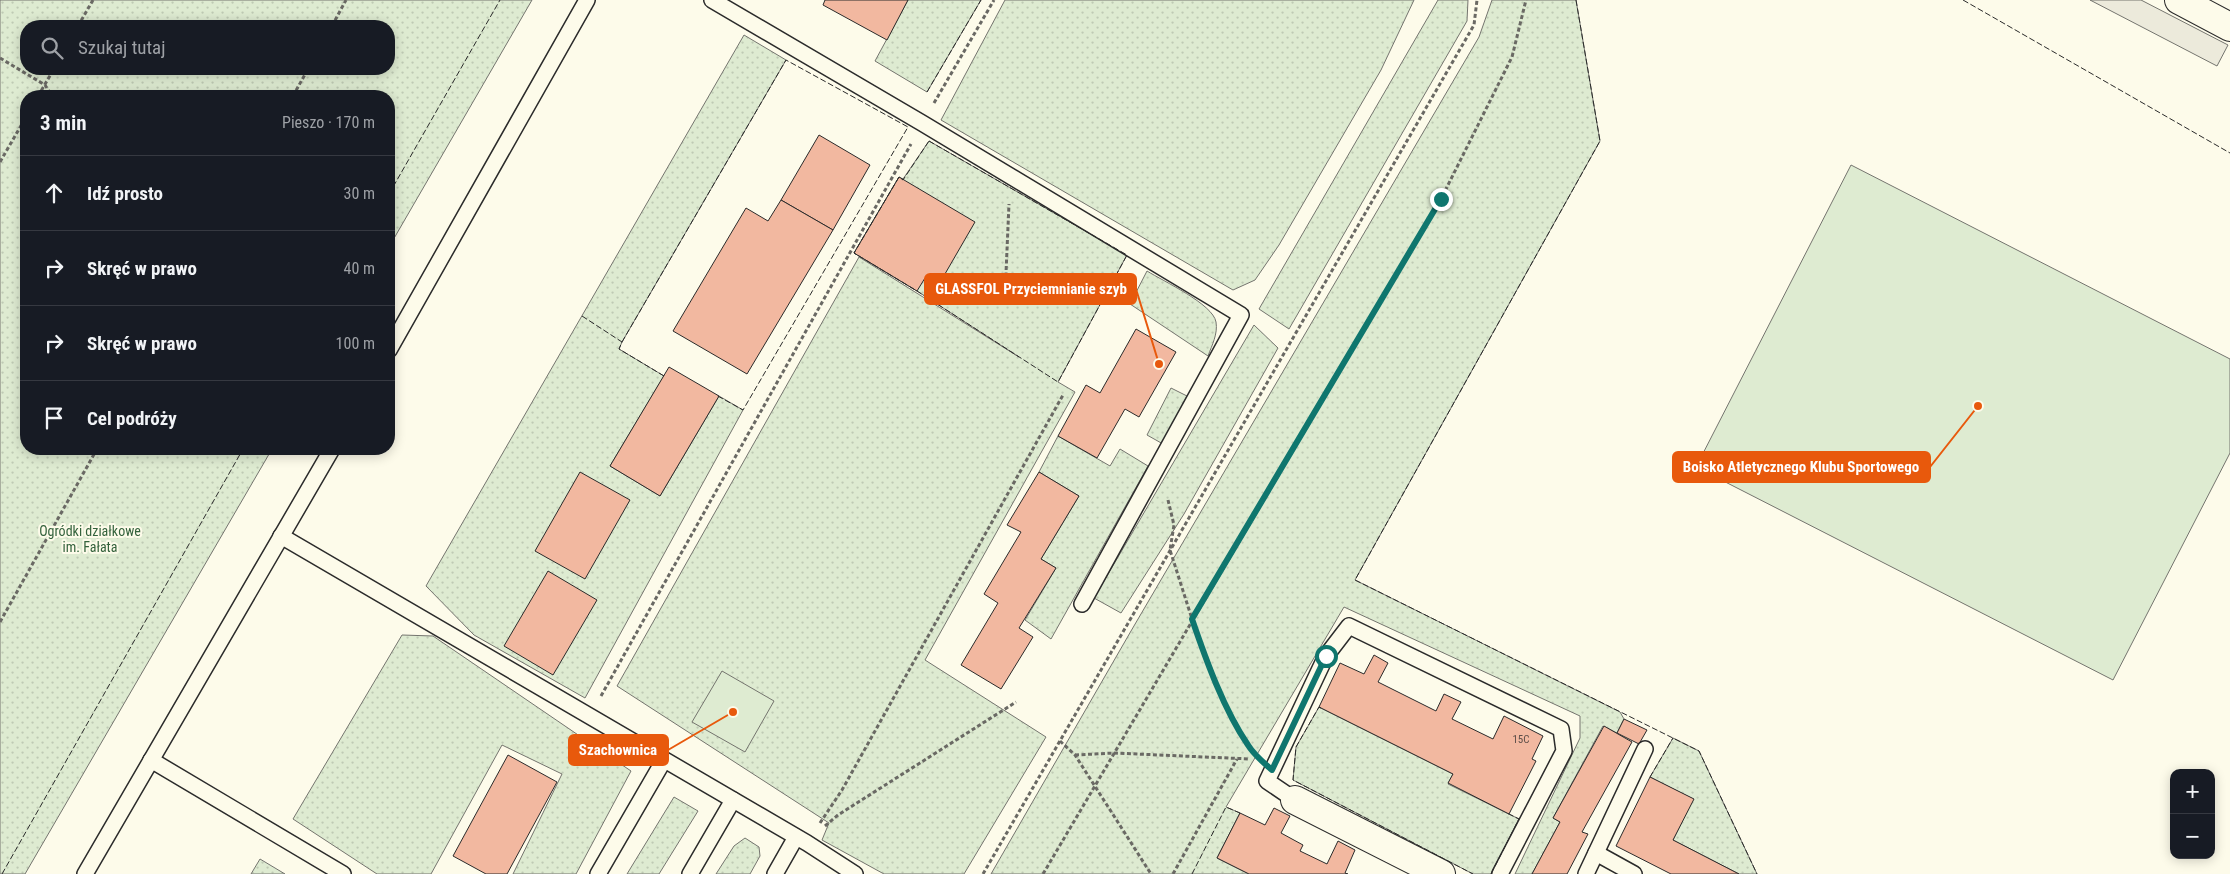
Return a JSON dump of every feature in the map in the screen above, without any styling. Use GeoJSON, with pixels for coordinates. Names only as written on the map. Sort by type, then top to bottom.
{"type":"FeatureCollection","features":[{"type":"Feature","properties":{"kind":"street"},"geometry":{"type":"LineString","coordinates":[[2179,0],[2230,26]]}},
{"type":"Feature","properties":{"kind":"street"},"geometry":{"type":"LineString","coordinates":[[1295,800],[1441,874]]}},
{"type":"Feature","properties":{"kind":"lane"},"geometry":{"type":"LineString","coordinates":[[395,339],[587,0]]}},
{"type":"Feature","properties":{"kind":"lane"},"geometry":{"type":"LineString","coordinates":[[712,0],[922,123],[1242,315],[1082,604]]}},
{"type":"Feature","properties":{"kind":"lane"},"geometry":{"type":"LineString","coordinates":[[85,874],[328,455]]}},
{"type":"Feature","properties":{"kind":"lane"},"geometry":{"type":"LineString","coordinates":[[281,536],[802,840],[855,874]]}},
{"type":"Feature","properties":{"kind":"lane"},"geometry":{"type":"LineString","coordinates":[[1295,800],[1267,782],[1326,656],[1349,626],[1561,729],[1564,751],[1500,874]]}},
{"type":"Feature","properties":{"kind":"lane"},"geometry":{"type":"LineString","coordinates":[[1586,874],[1645,749]]}},
{"type":"Feature","properties":{"kind":"lane"},"geometry":{"type":"LineString","coordinates":[[151,760],[343,874]]}},
{"type":"Feature","properties":{"kind":"lane"},"geometry":{"type":"LineString","coordinates":[[598,874],[664,760]]}},
{"type":"Feature","properties":{"kind":"lane"},"geometry":{"type":"LineString","coordinates":[[690,874],[734,800]]}},
{"type":"Feature","properties":{"kind":"lane"},"geometry":{"type":"LineString","coordinates":[[775,874],[802,840]]}},
{"type":"Feature","properties":{"kind":"lane"},"geometry":{"type":"LineString","coordinates":[[1596,853],[1634,874]]}},
{"type":"Feature","properties":{"kind":"path"},"geometry":{"type":"LineString","coordinates":[[81,20],[93,0]]}},
{"type":"Feature","properties":{"kind":"path"},"geometry":{"type":"LineString","coordinates":[[335,20],[346,0]]}},
{"type":"Feature","properties":{"kind":"path"},"geometry":{"type":"LineString","coordinates":[[590,716],[922,123],[994,0]]}},
{"type":"Feature","properties":{"kind":"path"},"geometry":{"type":"LineString","coordinates":[[983,874],[1474,25],[1477,0]]}},
{"type":"Feature","properties":{"kind":"path"},"geometry":{"type":"LineString","coordinates":[[1043,874],[1441,199],[1512,57],[1526,0]]}},
{"type":"Feature","properties":{"kind":"path"},"geometry":{"type":"LineString","coordinates":[[0,58],[20,70]]}},
{"type":"Feature","properties":{"kind":"path"},"geometry":{"type":"LineString","coordinates":[[28,75],[45,85],[48,90]]}},
{"type":"Feature","properties":{"kind":"path"},"geometry":{"type":"LineString","coordinates":[[42,90],[51,75]]}},
{"type":"Feature","properties":{"kind":"path"},"geometry":{"type":"LineString","coordinates":[[296,90],[305,75]]}},
{"type":"Feature","properties":{"kind":"path"},"geometry":{"type":"LineString","coordinates":[[0,162],[20,127]]}},
{"type":"Feature","properties":{"kind":"path"},"geometry":{"type":"LineString","coordinates":[[1005,296],[1011,176]]}},
{"type":"Feature","properties":{"kind":"path"},"geometry":{"type":"LineString","coordinates":[[802,840],[842,790],[1064,395]]}},
{"type":"Feature","properties":{"kind":"path"},"geometry":{"type":"LineString","coordinates":[[0,622],[94,455]]}},
{"type":"Feature","properties":{"kind":"path"},"geometry":{"type":"LineString","coordinates":[[1158,466],[1174,525],[1170,550],[1204,654],[1221,695],[1248,746],[1272,770]]}},
{"type":"Feature","properties":{"kind":"path"},"geometry":{"type":"LineString","coordinates":[[802,840],[838,815],[1016,702]]}},
{"type":"Feature","properties":{"kind":"path"},"geometry":{"type":"LineString","coordinates":[[1060,741],[1075,755],[1151,874]]}},
{"type":"Feature","properties":{"kind":"path"},"geometry":{"type":"LineString","coordinates":[[1075,755],[1114,752],[1261,759]]}},
{"type":"Feature","properties":{"kind":"path"},"geometry":{"type":"LineString","coordinates":[[1173,874],[1237,758]]}},
{"type":"Feature","properties":{"kind":"green space","name":"Ogródki działkowe im. Fałata"},"geometry":{"type":"Polygon","coordinates":[[[0,0],[532,0],[395,237],[395,90],[20,90],[20,455],[269,455],[25,874],[0,874],[0,0]]]}},
{"type":"Feature","properties":{"kind":"green space"},"geometry":{"type":"Polygon","coordinates":[[[908,0],[981,0],[927,92],[875,61],[908,0]]]}},
{"type":"Feature","properties":{"kind":"green space"},"geometry":{"type":"Polygon","coordinates":[[[1005,0],[1414,0],[1381,70],[1279,245],[1255,280],[1233,290],[941,120],[1005,0]]]}},
{"type":"Feature","properties":{"kind":"green space"},"geometry":{"type":"Polygon","coordinates":[[[1438,0],[1468,0],[1467,21],[1289,329],[1259,309],[1438,0]]]}},
{"type":"Feature","properties":{"kind":"green space"},"geometry":{"type":"Polygon","coordinates":[[[1492,0],[1576,0],[1600,141],[1355,580],[1620,712],[1624,719],[1617,733],[1603,726],[1553,818],[1560,822],[1532,874],[1515,874],[1580,738],[1580,716],[1344,607],[1226,807],[1240,813],[1217,858],[1249,874],[991,874],[1479,37],[1492,0]]]}},
{"type":"Feature","properties":{"kind":"green space"},"geometry":{"type":"Polygon","coordinates":[[[744,35],[786,60],[622,342],[619,349],[664,376],[610,466],[660,496],[719,396],[743,410],[585,698],[474,635],[426,586],[744,35]]]}},
{"type":"Feature","properties":{"kind":"green space"},"geometry":{"type":"Polygon","coordinates":[[[929,141],[1127,255],[1058,382],[1075,392],[925,660],[1046,737],[964,874],[884,874],[822,840],[829,823],[617,686],[859,257],[1019,357],[854,253],[899,177],[903,179],[929,141]]]}},
{"type":"Feature","properties":{"kind":"green space"},"geometry":{"type":"Polygon","coordinates":[[[1851,165],[2230,359],[2230,453],[2113,680],[1696,467],[1851,165]]]}},
{"type":"Feature","properties":{"kind":"green space"},"geometry":{"type":"Polygon","coordinates":[[[1147,271],[1197,301],[1213,315],[1216,322],[1216,331],[1208,356],[1130,304],[1147,271]]]}},
{"type":"Feature","properties":{"kind":"green space"},"geometry":{"type":"Polygon","coordinates":[[[1254,325],[1278,348],[1184,514],[1121,613],[1094,598],[1254,325]]]}},
{"type":"Feature","properties":{"kind":"green space"},"geometry":{"type":"Polygon","coordinates":[[[1171,388],[1187,396],[1163,444],[1147,435],[1171,388]]]}},
{"type":"Feature","properties":{"kind":"green space"},"geometry":{"type":"Polygon","coordinates":[[[1058,436],[1110,466],[1120,449],[1148,466],[1051,639],[1025,620],[1056,568],[1041,559],[1079,496],[1039,472],[1058,436]]]}},
{"type":"Feature","properties":{"kind":"green space"},"geometry":{"type":"Polygon","coordinates":[[[402,635],[433,636],[631,771],[576,874],[513,874],[562,774],[502,745],[431,874],[377,874],[293,819],[402,635]]]}},
{"type":"Feature","properties":{"kind":"green space"},"geometry":{"type":"Polygon","coordinates":[[[722,671],[774,701],[745,752],[692,722],[722,671]]]}},
{"type":"Feature","properties":{"kind":"green space"},"geometry":{"type":"Polygon","coordinates":[[[1319,707],[1453,774],[1448,784],[1519,819],[1491,874],[1473,874],[1293,780],[1296,747],[1319,707]]]}},
{"type":"Feature","properties":{"kind":"green space"},"geometry":{"type":"Polygon","coordinates":[[[1673,738],[1699,751],[1757,874],[1739,874],[1673,840],[1693,799],[1650,777],[1673,738]]]}},
{"type":"Feature","properties":{"kind":"green space"},"geometry":{"type":"Polygon","coordinates":[[[674,797],[698,811],[659,874],[627,874],[674,797]]]}},
{"type":"Feature","properties":{"kind":"green space"},"geometry":{"type":"Polygon","coordinates":[[[745,838],[759,847],[760,856],[750,874],[716,874],[734,846],[745,838]]]}},
{"type":"Feature","properties":{"kind":"green space"},"geometry":{"type":"Polygon","coordinates":[[[260,859],[285,874],[251,874],[260,859]]]}},
{"type":"Feature","properties":{"kind":"shaded area"},"geometry":{"type":"Polygon","coordinates":[[[2090,0],[2141,0],[2228,45],[2217,66],[2090,0]]]}},
{"type":"Feature","properties":{"kind":"building"},"geometry":{"type":"Polygon","coordinates":[[[825,0],[908,0],[887,40],[823,5],[825,0]]]}},
{"type":"Feature","properties":{"kind":"building"},"geometry":{"type":"Polygon","coordinates":[[[819,135],[870,165],[833,230],[781,200],[819,135]]]}},
{"type":"Feature","properties":{"kind":"building"},"geometry":{"type":"Polygon","coordinates":[[[899,177],[975,222],[938,286],[925,278],[917,291],[854,253],[899,177]]]}},
{"type":"Feature","properties":{"kind":"building"},"geometry":{"type":"Polygon","coordinates":[[[781,200],[833,230],[747,374],[673,331],[746,208],[768,221],[781,200]]]}},
{"type":"Feature","properties":{"kind":"building"},"geometry":{"type":"Polygon","coordinates":[[[1136,329],[1176,352],[1139,417],[1125,409],[1097,458],[1058,436],[1086,385],[1100,393],[1136,329]]]}},
{"type":"Feature","properties":{"kind":"building"},"geometry":{"type":"Polygon","coordinates":[[[669,367],[719,396],[660,496],[610,466],[669,367]]]}},
{"type":"Feature","properties":{"kind":"building"},"geometry":{"type":"Polygon","coordinates":[[[580,472],[630,500],[585,579],[535,551],[580,472]]]}},
{"type":"Feature","properties":{"kind":"building"},"geometry":{"type":"Polygon","coordinates":[[[1039,472],[1079,496],[1041,559],[1056,568],[1019,628],[1033,637],[1001,689],[961,665],[998,603],[984,594],[1021,532],[1007,525],[1039,472]]]}},
{"type":"Feature","properties":{"kind":"building"},"geometry":{"type":"Polygon","coordinates":[[[548,571],[597,600],[553,675],[504,646],[548,571]]]}},
{"type":"Feature","properties":{"kind":"building"},"geometry":{"type":"Polygon","coordinates":[[[1374,655],[1388,663],[1378,682],[1436,711],[1444,694],[1461,702],[1452,719],[1493,739],[1504,716],[1543,736],[1532,759],[1536,761],[1509,814],[1448,783],[1453,774],[1319,707],[1340,663],[1364,674],[1374,655]]]}},
{"type":"Feature","properties":{"kind":"building"},"geometry":{"type":"Polygon","coordinates":[[[1624,719],[1647,730],[1639,744],[1617,733],[1624,719]]]}},
{"type":"Feature","properties":{"kind":"building"},"geometry":{"type":"Polygon","coordinates":[[[1604,726],[1632,742],[1582,832],[1588,834],[1567,874],[1532,874],[1560,822],[1553,818],[1604,726]]]}},
{"type":"Feature","properties":{"kind":"building"},"geometry":{"type":"Polygon","coordinates":[[[508,755],[557,782],[507,874],[486,874],[453,856],[508,755]]]}},
{"type":"Feature","properties":{"kind":"building"},"geometry":{"type":"Polygon","coordinates":[[[1650,777],[1694,799],[1673,840],[1739,874],[1671,874],[1616,846],[1650,777]]]}},
{"type":"Feature","properties":{"kind":"building"},"geometry":{"type":"Polygon","coordinates":[[[1274,808],[1290,816],[1281,833],[1303,845],[1300,851],[1327,864],[1338,841],[1355,850],[1345,873],[1348,874],[1249,874],[1217,858],[1240,813],[1265,825],[1274,808]]]}},
{"type":"Feature","properties":{"kind":"fence"},"geometry":{"type":"LineString","coordinates":[[395,184],[500,0]]}},
{"type":"Feature","properties":{"kind":"fence"},"geometry":{"type":"LineString","coordinates":[[927,92],[981,0]]}},
{"type":"Feature","properties":{"kind":"fence"},"geometry":{"type":"LineString","coordinates":[[1576,0],[1600,141],[1355,580],[1699,751],[1757,874]]}},
{"type":"Feature","properties":{"kind":"fence"},"geometry":{"type":"LineString","coordinates":[[1963,0],[2230,153]]}},
{"type":"Feature","properties":{"kind":"fence"},"geometry":{"type":"LineString","coordinates":[[622,342],[786,60],[908,127],[743,410],[716,395]]}},
{"type":"Feature","properties":{"kind":"fence"},"geometry":{"type":"LineString","coordinates":[[929,141],[1127,255],[1058,382],[917,291],[854,253],[899,177],[903,180],[929,141]]}},
{"type":"Feature","properties":{"kind":"fence"},"geometry":{"type":"LineString","coordinates":[[582,316],[622,342],[619,349],[664,376],[665,374]]}},
{"type":"Feature","properties":{"kind":"fence"},"geometry":{"type":"LineString","coordinates":[[2,874],[240,455]]}},
{"type":"Feature","properties":{"kind":"fence"},"geometry":{"type":"LineString","coordinates":[[1321,708],[1319,707],[1296,747],[1293,780],[1473,874]]}},
{"type":"Feature","properties":{"kind":"fence"},"geometry":{"type":"LineString","coordinates":[[1650,777],[1673,738]]}},
{"type":"Feature","properties":{"kind":"fence"},"geometry":{"type":"LineString","coordinates":[[1192,874],[1226,807],[1240,813],[1239,815]]}},
{"type":"Feature","properties":{"kind":"fence"},"geometry":{"type":"LineString","coordinates":[[1491,874],[1519,819],[1507,813]]}},
{"type":"Feature","properties":{"kind":"place","name":"GLASSFOL Przyciemnianie szyb"},"geometry":{"type":"Point","coordinates":[1159,364]}},
{"type":"Feature","properties":{"kind":"place","name":"Boisko Atletycznego Klubu Sportowego"},"geometry":{"type":"Point","coordinates":[1978,406]}},
{"type":"Feature","properties":{"kind":"place","name":"Szachownica"},"geometry":{"type":"Point","coordinates":[733,712]}},
{"type":"Feature","properties":{"kind":"route"},"geometry":{"type":"LineString","coordinates":[[1326,656],[1272,770],[1248,746],[1221,695],[1192,619],[1441,199]]}}]}
